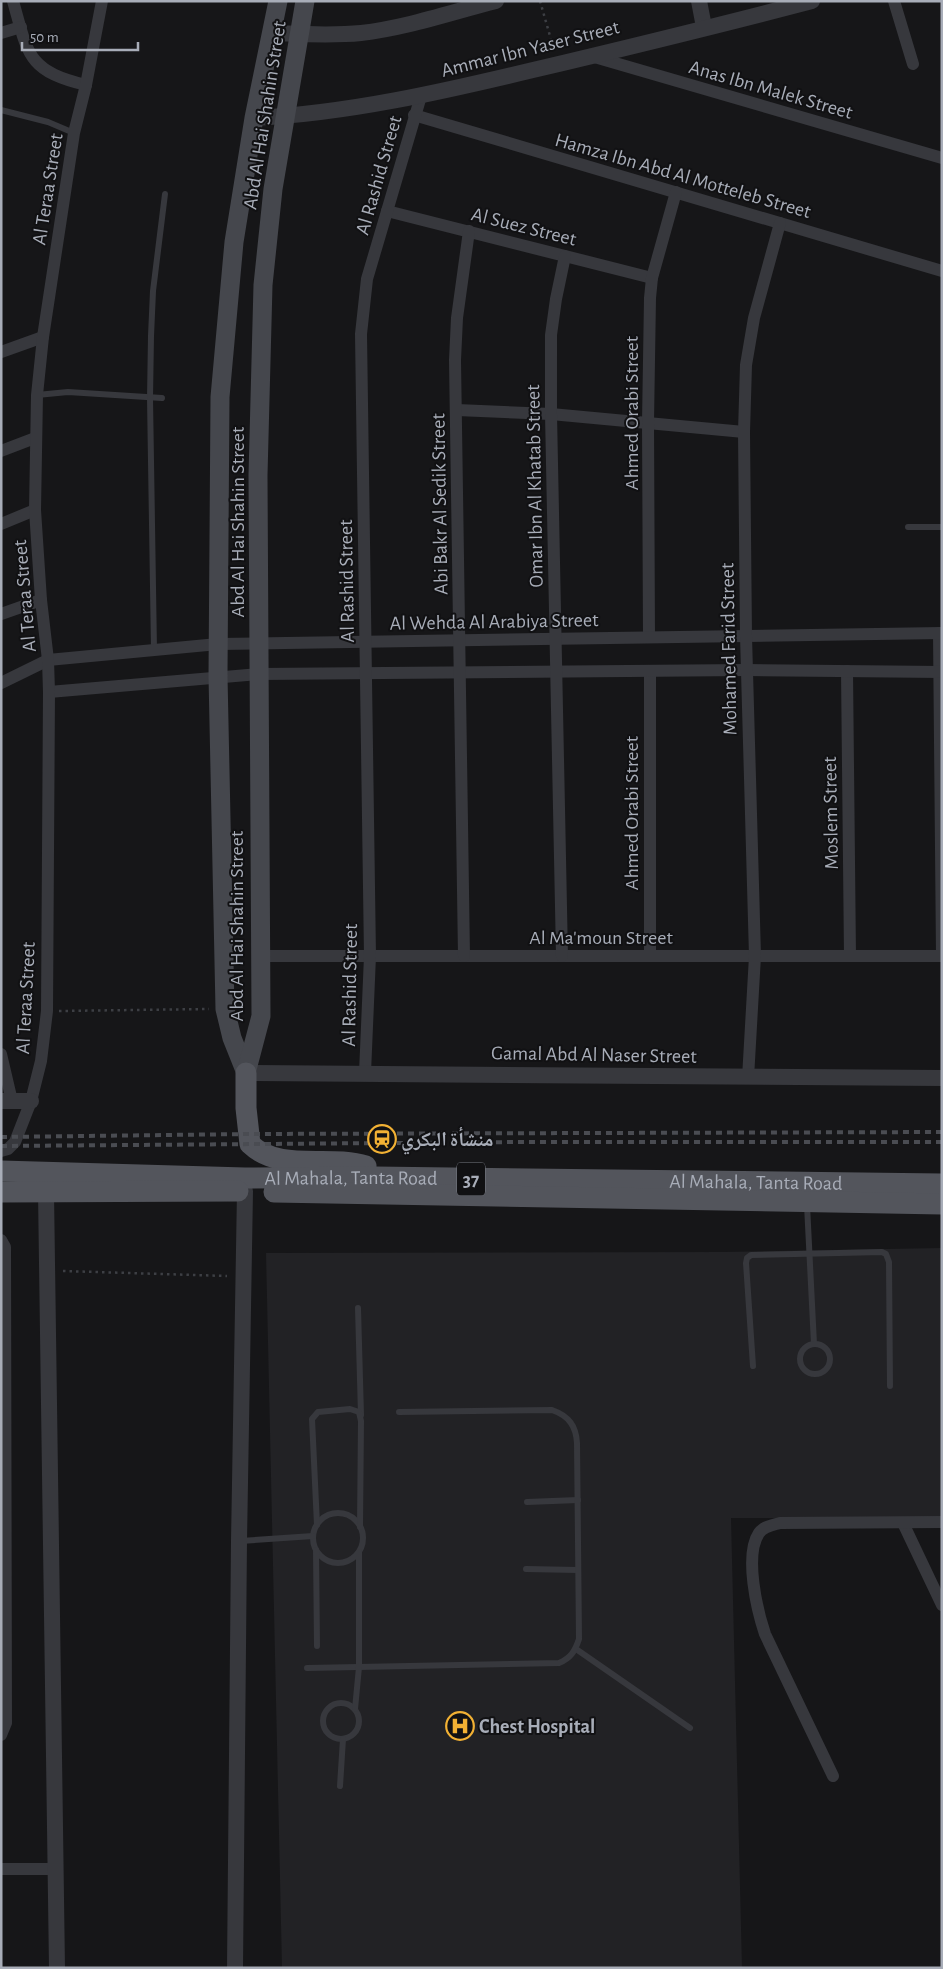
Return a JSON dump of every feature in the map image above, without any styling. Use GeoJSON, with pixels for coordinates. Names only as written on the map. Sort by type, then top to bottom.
{"type":"FeatureCollection","features":[{"type":"Feature","properties":{"kind":"main road","name":"Abd Al Hai Shahin Street"},"geometry":{"type":"LineString","coordinates":[[246,1073],[232,1038],[226,1009],[218,676],[220,397],[234,242],[254,118],[278,1]]}},
{"type":"Feature","properties":{"kind":"main road","name":"Abd Al Hai Shahin Street"},"geometry":{"type":"LineString","coordinates":[[246,1073],[261,1016],[258,475],[262,285],[273,189],[305,1]]}},
{"type":"Feature","properties":{"kind":"main road"},"geometry":{"type":"LineString","coordinates":[[246,1073],[246,1108],[250,1144],[258,1152],[272,1158],[362,1164],[372,1170],[374,1178]]}},
{"type":"Feature","properties":{"kind":"main road","name":"Al Mahala, Tanta Road"},"geometry":{"type":"LineString","coordinates":[[1,1171],[245,1178],[942,1184]]}},
{"type":"Feature","properties":{"kind":"main road","name":"Al Mahala, Tanta Road"},"geometry":{"type":"LineString","coordinates":[[1,1192],[245,1192],[942,1204]]}},
{"type":"Feature","properties":{"kind":"street"},"geometry":{"type":"LineString","coordinates":[[14,1],[32,58],[45,70],[86,85]]}},
{"type":"Feature","properties":{"kind":"street","name":"Al Teraa Street"},"geometry":{"type":"LineString","coordinates":[[1,1151],[8,1149],[15,1142],[31,1101],[41,1061],[47,1011],[49,692],[35,510],[37,395],[43,337],[74,133],[86,85],[102,1]]}},
{"type":"Feature","properties":{"kind":"street"},"geometry":{"type":"LineString","coordinates":[[272,33],[326,35],[361,33],[390,28],[496,1]]}},
{"type":"Feature","properties":{"kind":"street"},"geometry":{"type":"LineString","coordinates":[[699,1],[704,27]]}},
{"type":"Feature","properties":{"kind":"street","name":"Ammar Ibn Yaser Street"},"geometry":{"type":"LineString","coordinates":[[254,118],[286,117],[421,96],[812,1]]}},
{"type":"Feature","properties":{"kind":"street"},"geometry":{"type":"LineString","coordinates":[[894,1],[913,64]]}},
{"type":"Feature","properties":{"kind":"street"},"geometry":{"type":"LineString","coordinates":[[1,33],[21,28]]}},
{"type":"Feature","properties":{"kind":"street","name":"Anas Ibn Malek Street"},"geometry":{"type":"LineString","coordinates":[[591,56],[942,158]]}},
{"type":"Feature","properties":{"kind":"street","name":"Al Rashid Street"},"geometry":{"type":"LineString","coordinates":[[365,1073],[370,956],[361,334],[367,279],[421,96]]}},
{"type":"Feature","properties":{"kind":"street","name":"Hamza Ibn Abd Al Motteleb Street"},"geometry":{"type":"LineString","coordinates":[[414,115],[942,270]]}},
{"type":"Feature","properties":{"kind":"street","name":"Ahmed Orabi Street"},"geometry":{"type":"LineString","coordinates":[[649,637],[648,422],[652,278],[676,192]]}},
{"type":"Feature","properties":{"kind":"street","name":"Al Suez Street"},"geometry":{"type":"LineString","coordinates":[[387,210],[652,278]]}},
{"type":"Feature","properties":{"kind":"street","name":"Mohamed Farid Street"},"geometry":{"type":"LineString","coordinates":[[748,1078],[755,956],[746,636],[744,432],[749,341],[780,223]]}},
{"type":"Feature","properties":{"kind":"street","name":"Abi Bakr Al Sedik Street"},"geometry":{"type":"LineString","coordinates":[[464,956],[456,360],[457,318],[468,231]]}},
{"type":"Feature","properties":{"kind":"street","name":"Omar Ibn Al Khatab Street"},"geometry":{"type":"LineString","coordinates":[[562,956],[550,414],[551,335],[565,256]]}},
{"type":"Feature","properties":{"kind":"street"},"geometry":{"type":"LineString","coordinates":[[1,352],[43,337]]}},
{"type":"Feature","properties":{"kind":"street"},"geometry":{"type":"LineString","coordinates":[[457,410],[550,414],[744,432]]}},
{"type":"Feature","properties":{"kind":"street"},"geometry":{"type":"LineString","coordinates":[[1,450],[35,438]]}},
{"type":"Feature","properties":{"kind":"street"},"geometry":{"type":"LineString","coordinates":[[1,524],[35,510]]}},
{"type":"Feature","properties":{"kind":"street"},"geometry":{"type":"LineString","coordinates":[[1,614],[41,600]]}},
{"type":"Feature","properties":{"kind":"street"},"geometry":{"type":"LineString","coordinates":[[940,633],[942,956]]}},
{"type":"Feature","properties":{"kind":"street","name":"Al Wehda Al Arabiya Street"},"geometry":{"type":"LineString","coordinates":[[48,660],[218,644],[940,633]]}},
{"type":"Feature","properties":{"kind":"street"},"geometry":{"type":"LineString","coordinates":[[1,683],[48,660]]}},
{"type":"Feature","properties":{"kind":"street"},"geometry":{"type":"LineString","coordinates":[[49,692],[218,676],[259,674],[650,670],[941,672]]}},
{"type":"Feature","properties":{"kind":"street","name":"Ahmed Orabi Street"},"geometry":{"type":"LineString","coordinates":[[650,670],[650,956]]}},
{"type":"Feature","properties":{"kind":"street","name":"Moslem Street"},"geometry":{"type":"LineString","coordinates":[[847,671],[850,956]]}},
{"type":"Feature","properties":{"kind":"street","name":"Al Ma'moun Street"},"geometry":{"type":"LineString","coordinates":[[261,956],[942,956]]}},
{"type":"Feature","properties":{"kind":"street"},"geometry":{"type":"LineString","coordinates":[[1,1054],[6,1101],[31,1101]]}},
{"type":"Feature","properties":{"kind":"street","name":"Gamal Abd Al Naser Street"},"geometry":{"type":"LineString","coordinates":[[246,1073],[942,1078]]}},
{"type":"Feature","properties":{"kind":"street"},"geometry":{"type":"LineString","coordinates":[[46,1192],[58,1968]]}},
{"type":"Feature","properties":{"kind":"street"},"geometry":{"type":"LineString","coordinates":[[235,1968],[239,1541],[245,1192]]}},
{"type":"Feature","properties":{"kind":"street"},"geometry":{"type":"LineString","coordinates":[[1,1240],[5,1247],[3,1539],[6,1723],[1,1735]]}},
{"type":"Feature","properties":{"kind":"street"},"geometry":{"type":"LineString","coordinates":[[833,1776],[765,1634],[759,1617],[752,1562],[754,1544],[760,1532],[770,1525],[780,1523],[942,1522]]}},
{"type":"Feature","properties":{"kind":"street"},"geometry":{"type":"LineString","coordinates":[[904,1523],[942,1605]]}},
{"type":"Feature","properties":{"kind":"street"},"geometry":{"type":"LineString","coordinates":[[1,1869],[56,1869]]}},
{"type":"Feature","properties":{"kind":"lane"},"geometry":{"type":"LineString","coordinates":[[1,110],[48,122],[74,133]]}},
{"type":"Feature","properties":{"kind":"lane"},"geometry":{"type":"LineString","coordinates":[[154,650],[150,398],[153,291],[165,194]]}},
{"type":"Feature","properties":{"kind":"lane"},"geometry":{"type":"LineString","coordinates":[[37,395],[68,392],[162,398]]}},
{"type":"Feature","properties":{"kind":"lane"},"geometry":{"type":"LineString","coordinates":[[908,527],[942,527]]}},
{"type":"Feature","properties":{"kind":"lane"},"geometry":{"type":"LineString","coordinates":[[807,1201],[814,1344]]}},
{"type":"Feature","properties":{"kind":"lane"},"geometry":{"type":"LineString","coordinates":[[753,1366],[747,1258],[756,1254],[877,1252],[886,1254],[888,1258],[890,1386]]}},
{"type":"Feature","properties":{"kind":"lane"},"geometry":{"type":"LineString","coordinates":[[354,1710],[359,1667],[359,1552],[362,1543],[360,1527],[361,1416],[358,1308]]}},
{"type":"Feature","properties":{"kind":"lane"},"geometry":{"type":"LineString","coordinates":[[814,1344],[825,1348],[830,1359],[826,1370],[815,1374],[804,1370],[799,1359],[804,1349],[814,1344]]}},
{"type":"Feature","properties":{"kind":"lane"},"geometry":{"type":"LineString","coordinates":[[317,1646],[316,1550],[313,1536],[316,1525],[312,1419],[318,1412],[350,1409],[355,1410],[361,1416]]}},
{"type":"Feature","properties":{"kind":"lane"},"geometry":{"type":"LineString","coordinates":[[307,1668],[559,1663],[572,1656],[576,1649],[579,1638],[576,1434],[568,1419],[561,1413],[552,1410],[399,1412]]}},
{"type":"Feature","properties":{"kind":"lane"},"geometry":{"type":"LineString","coordinates":[[527,1502],[578,1500]]}},
{"type":"Feature","properties":{"kind":"lane"},"geometry":{"type":"LineString","coordinates":[[316,1525],[322,1519],[338,1514],[347,1515],[360,1527]]}},
{"type":"Feature","properties":{"kind":"lane"},"geometry":{"type":"LineString","coordinates":[[239,1541],[313,1536]]}},
{"type":"Feature","properties":{"kind":"lane"},"geometry":{"type":"LineString","coordinates":[[316,1550],[321,1557],[337,1563],[353,1558],[359,1552]]}},
{"type":"Feature","properties":{"kind":"lane"},"geometry":{"type":"LineString","coordinates":[[526,1569],[578,1570]]}},
{"type":"Feature","properties":{"kind":"lane"},"geometry":{"type":"LineString","coordinates":[[576,1649],[690,1728]]}},
{"type":"Feature","properties":{"kind":"lane"},"geometry":{"type":"LineString","coordinates":[[343,1703],[354,1710],[359,1719],[353,1734],[343,1739],[336,1738],[326,1730],[323,1724],[326,1711],[336,1704],[343,1703]]}},
{"type":"Feature","properties":{"kind":"lane"},"geometry":{"type":"LineString","coordinates":[[340,1786],[343,1739]]}},
{"type":"Feature","properties":{"kind":"path"},"geometry":{"type":"LineString","coordinates":[[540,1],[558,64]]}},
{"type":"Feature","properties":{"kind":"path"},"geometry":{"type":"LineString","coordinates":[[47,1011],[226,1009]]}},
{"type":"Feature","properties":{"kind":"path"},"geometry":{"type":"LineString","coordinates":[[47,1270],[244,1276]]}},
{"type":"Feature","properties":{"kind":"shaded area"},"geometry":{"type":"Polygon","coordinates":[[[942,1248],[942,1518],[731,1518],[742,1968],[282,1968],[266,1253],[724,1252],[942,1248]]]}},
{"type":"Feature","properties":{"kind":"railway"},"geometry":{"type":"LineString","coordinates":[[1,1137],[249,1134],[942,1132]]}},
{"type":"Feature","properties":{"kind":"railway"},"geometry":{"type":"LineString","coordinates":[[1,1146],[519,1142],[942,1142]]}},
{"type":"Feature","properties":{"kind":"place","name":"منشأة البكري"},"geometry":{"type":"Point","coordinates":[382,1139]}},
{"type":"Feature","properties":{"kind":"place","name":"Chest Hospital"},"geometry":{"type":"Point","coordinates":[460,1726]}}]}
